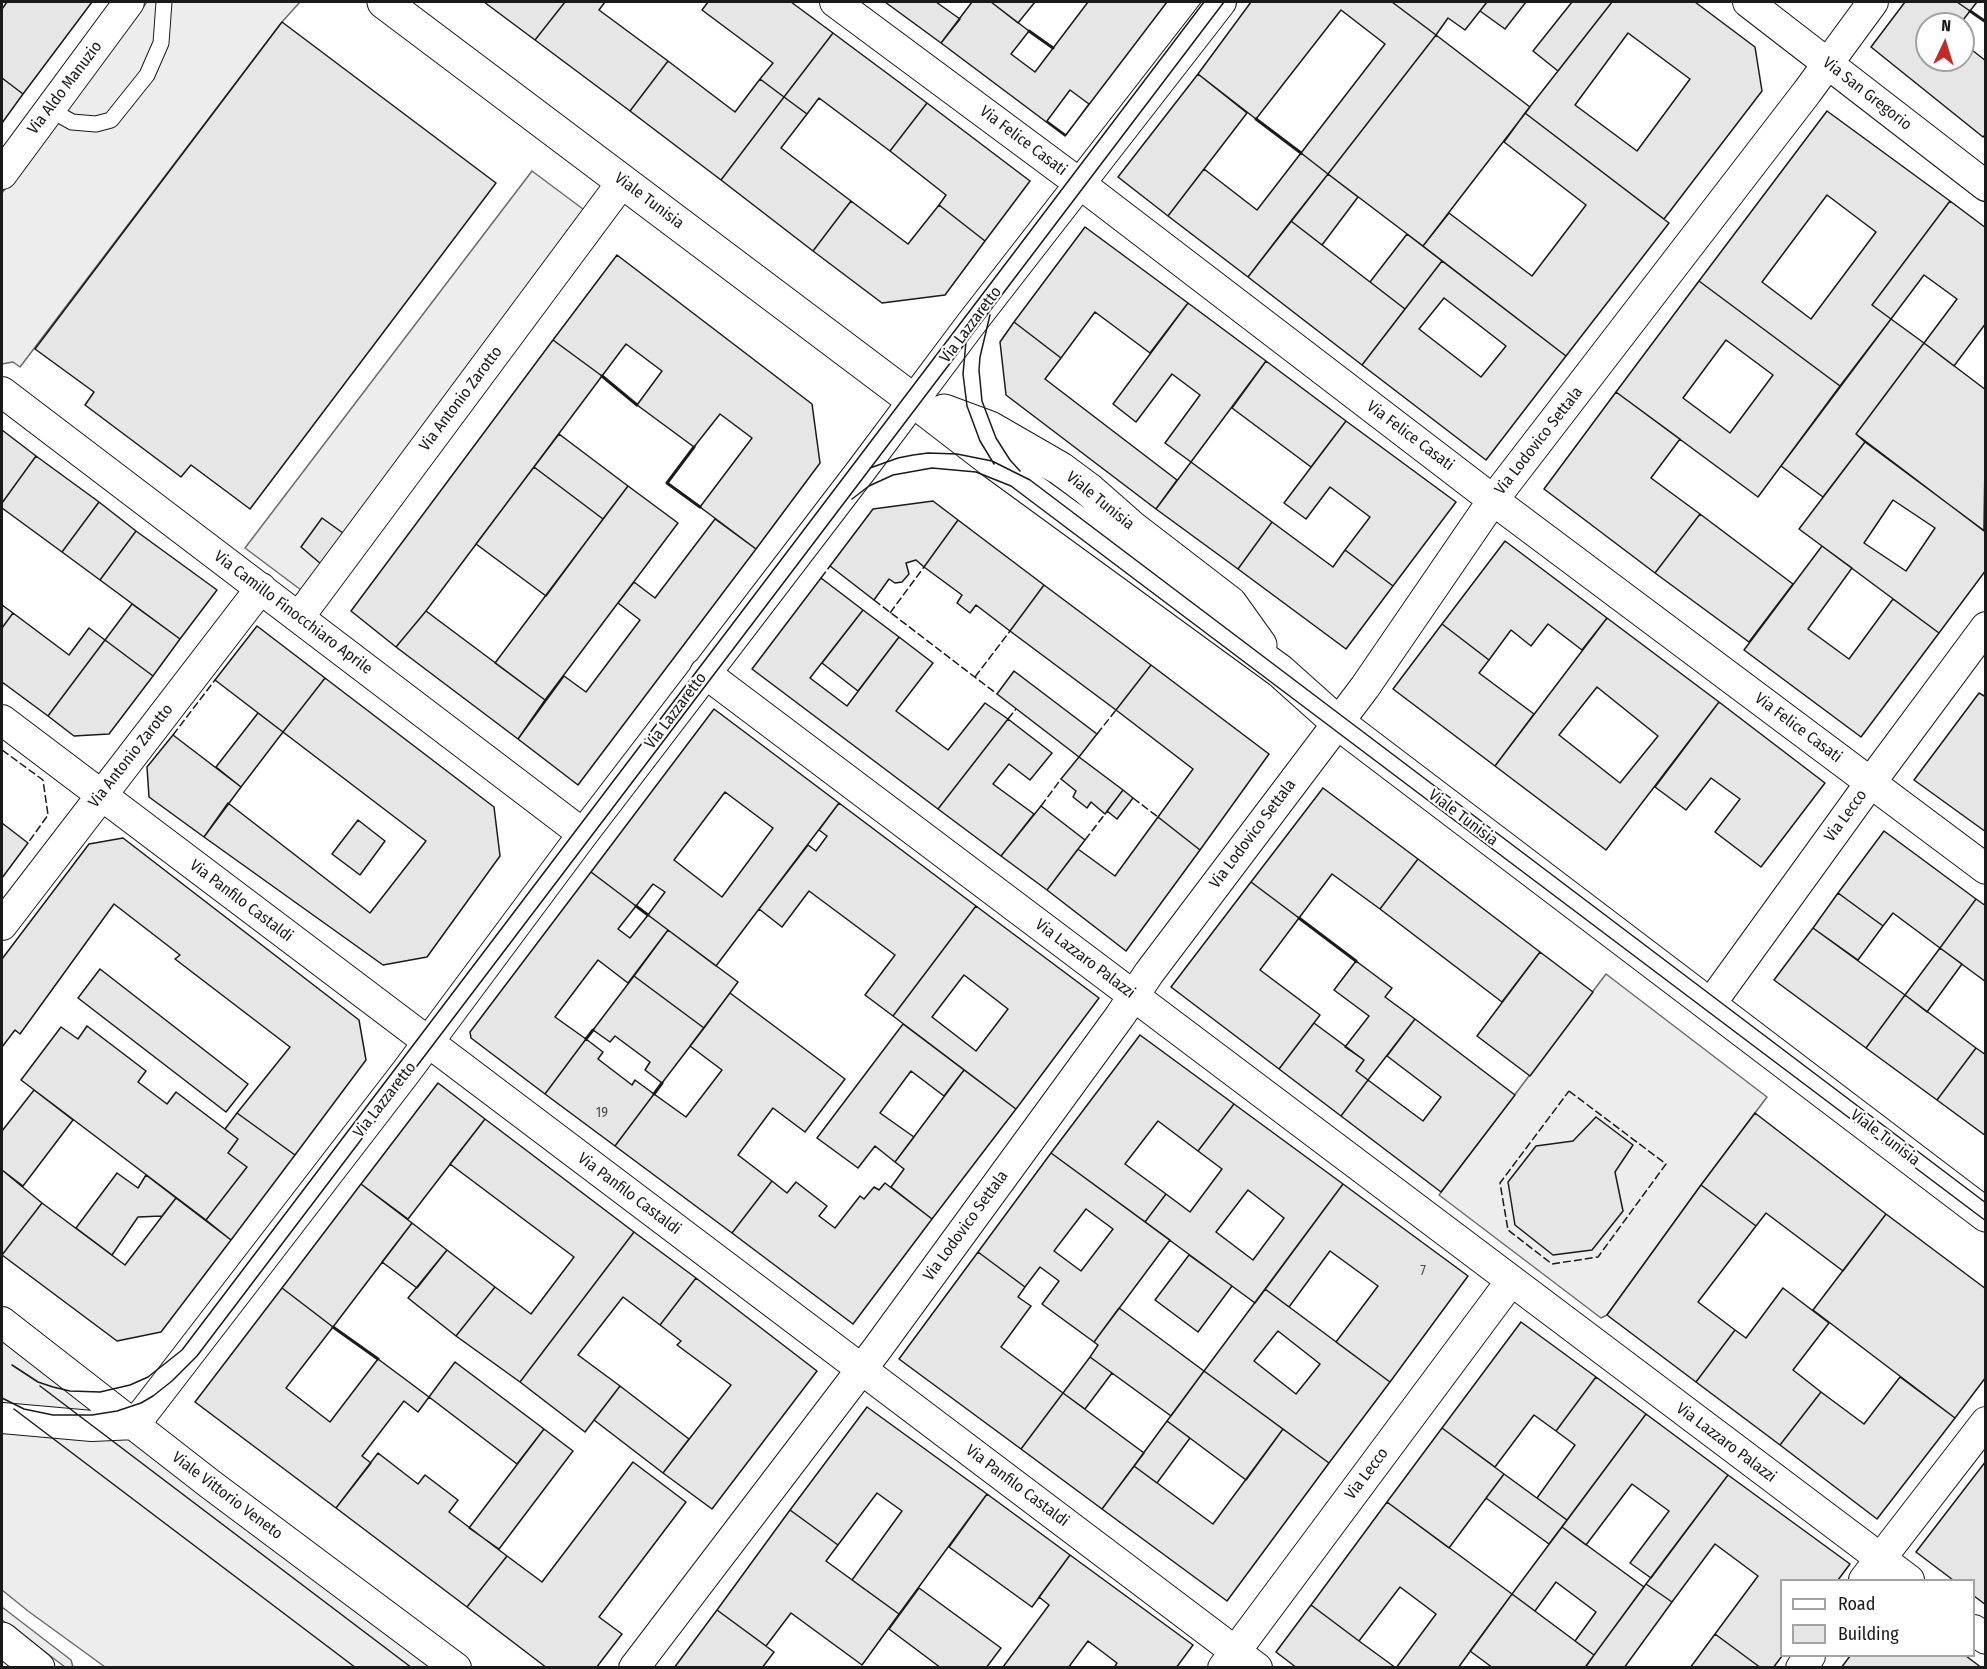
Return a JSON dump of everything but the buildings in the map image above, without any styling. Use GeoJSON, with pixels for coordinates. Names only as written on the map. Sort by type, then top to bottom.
{"type":"FeatureCollection","features":[{"type":"Feature","properties":{"kind":"street","name":"Via Aldo Manuzio"},"geometry":{"type":"LineString","coordinates":[[2,174],[129,2]]}},
{"type":"Feature","properties":{"kind":"street","name":"Viale Tunisia"},"geometry":{"type":"LineString","coordinates":[[384,2],[992,461],[1280,671],[1337,722],[1986,1215]]}},
{"type":"Feature","properties":{"kind":"street","name":"Via Felice Casati"},"geometry":{"type":"LineString","coordinates":[[834,2],[1079,183],[1493,500],[1986,869]]}},
{"type":"Feature","properties":{"kind":"street","name":"Via Lazzaretto"},"geometry":{"type":"LineString","coordinates":[[135,1424],[429,1042],[583,834],[1079,183],[1221,2]]}},
{"type":"Feature","properties":{"kind":"street","name":"Via San Gregorio"},"geometry":{"type":"LineString","coordinates":[[1748,2],[1986,186]]}},
{"type":"Feature","properties":{"kind":"street","name":"Via Lodovico Settala"},"geometry":{"type":"LineString","coordinates":[[634,1668],[862,1369],[1149,973],[1370,680],[1493,500],[1828,64],[1873,2]]}},
{"type":"Feature","properties":{"kind":"street","name":"Via Antonio Zarotto"},"geometry":{"type":"LineString","coordinates":[[299,617],[623,182]]}},
{"type":"Feature","properties":{"kind":"street","name":"Via Camillo Finocchiaro Aprile"},"geometry":{"type":"LineString","coordinates":[[2,392],[583,834]]}},
{"type":"Feature","properties":{"kind":"street","name":"Via Antonio Zarotto"},"geometry":{"type":"LineString","coordinates":[[2,925],[261,588]]}},
{"type":"Feature","properties":{"kind":"street","name":"Via Lecco"},"geometry":{"type":"LineString","coordinates":[[1709,1005],[1986,627]]}},
{"type":"Feature","properties":{"kind":"street","name":"Via Lazzaro Palazzi"},"geometry":{"type":"LineString","coordinates":[[705,673],[1544,1306],[1872,1570],[1902,1579]]}},
{"type":"Feature","properties":{"kind":"street","name":"Via Panfilo Castaldi"},"geometry":{"type":"LineString","coordinates":[[2,720],[862,1369],[1239,1662]]}},
{"type":"Feature","properties":{"kind":"street","name":"Via Lecco"},"geometry":{"type":"LineString","coordinates":[[1239,1662],[1511,1281]]}},
{"type":"Feature","properties":{"kind":"street","name":"Viale Vittorio Veneto"},"geometry":{"type":"LineString","coordinates":[[2,1322],[210,1484],[456,1668]]}},
{"type":"Feature","properties":{"kind":"street"},"geometry":{"type":"LineString","coordinates":[[2,1418],[92,1426],[135,1424]]}},
{"type":"Feature","properties":{"kind":"street"},"geometry":{"type":"LineString","coordinates":[[1872,1570],[1986,1422]]}},
{"type":"Feature","properties":{"kind":"street"},"geometry":{"type":"LineString","coordinates":[[2,1639],[38,1668]]}},
{"type":"Feature","properties":{"kind":"lane"},"geometry":{"type":"LineString","coordinates":[[49,109],[72,122],[96,124],[111,120],[147,75],[161,43],[164,2]]}},
{"type":"Feature","properties":{"kind":"shaded area"},"geometry":{"type":"Polygon","coordinates":[[[147,2],[300,2],[282,22],[20,367],[13,362],[2,364],[2,193],[147,2]]]}},
{"type":"Feature","properties":{"kind":"shaded area"},"geometry":{"type":"Polygon","coordinates":[[[532,171],[587,212],[305,593],[245,548],[532,171]]]}},
{"type":"Feature","properties":{"kind":"shaded area"},"geometry":{"type":"Polygon","coordinates":[[[1606,974],[1767,1097],[1607,1315],[1601,1318],[1439,1195],[1606,974]]]}},
{"type":"Feature","properties":{"kind":"shaded area"},"geometry":{"type":"Polygon","coordinates":[[[2,1341],[435,1667],[105,1667],[28,1611],[2,1590],[2,1341]]]}},
{"type":"Feature","properties":{"kind":"shaded area"},"geometry":{"type":"Polygon","coordinates":[[[2,1607],[71,1660],[73,1667],[65,1667],[2,1620],[2,1607]]]}},
{"type":"Feature","properties":{"kind":"tram line"},"geometry":{"type":"LineString","coordinates":[[12,1365],[38,1382],[53,1387],[70,1391],[100,1392],[130,1385],[148,1377],[182,1350],[1204,2]]}},
{"type":"Feature","properties":{"kind":"tram line"},"geometry":{"type":"LineString","coordinates":[[2,1398],[24,1409],[53,1415],[92,1415],[117,1411],[141,1403],[153,1396],[197,1356],[1224,2]]}},
{"type":"Feature","properties":{"kind":"tram line"},"geometry":{"type":"LineString","coordinates":[[990,315],[980,357],[982,401],[996,438],[1020,471]]}},
{"type":"Feature","properties":{"kind":"tram line"},"geometry":{"type":"LineString","coordinates":[[966,342],[963,374],[967,406],[980,441],[994,464]]}},
{"type":"Feature","properties":{"kind":"tram line"},"geometry":{"type":"LineString","coordinates":[[870,468],[913,455],[957,454],[992,461],[1030,480],[1986,1203]]}},
{"type":"Feature","properties":{"kind":"tram line"},"geometry":{"type":"LineString","coordinates":[[852,499],[869,486],[893,475],[932,468],[976,472],[1011,486],[1986,1221]]}},
{"type":"Feature","properties":{"kind":"tram line"},"geometry":{"type":"LineString","coordinates":[[40,1386],[412,1668]]}},
{"type":"Feature","properties":{"kind":"tram line"},"geometry":{"type":"LineString","coordinates":[[14,1409],[356,1668]]}},
{"type":"Feature","properties":{"kind":"fence"},"geometry":{"type":"LineString","coordinates":[[821,578],[830,566]]}},
{"type":"Feature","properties":{"kind":"fence"},"geometry":{"type":"LineString","coordinates":[[890,613],[924,567]]}},
{"type":"Feature","properties":{"kind":"fence"},"geometry":{"type":"LineString","coordinates":[[874,600],[997,694]]}},
{"type":"Feature","properties":{"kind":"fence"},"geometry":{"type":"LineString","coordinates":[[975,677],[1010,631]]}},
{"type":"Feature","properties":{"kind":"fence"},"geometry":{"type":"LineString","coordinates":[[173,735],[215,680]]}},
{"type":"Feature","properties":{"kind":"fence"},"geometry":{"type":"LineString","coordinates":[[1008,719],[1016,709]]}},
{"type":"Feature","properties":{"kind":"fence"},"geometry":{"type":"LineString","coordinates":[[1097,734],[1116,710]]}},
{"type":"Feature","properties":{"kind":"fence"},"geometry":{"type":"LineString","coordinates":[[2,750],[43,780],[48,815],[28,843]]}},
{"type":"Feature","properties":{"kind":"fence"},"geometry":{"type":"LineString","coordinates":[[1041,806],[1061,779]]}},
{"type":"Feature","properties":{"kind":"fence"},"geometry":{"type":"LineString","coordinates":[[1133,798],[1158,817]]}},
{"type":"Feature","properties":{"kind":"fence"},"geometry":{"type":"LineString","coordinates":[[1085,840],[1105,814]]}},
{"type":"Feature","properties":{"kind":"fence"},"geometry":{"type":"LineString","coordinates":[[1569,1091],[1666,1164],[1598,1257],[1552,1264],[1508,1230],[1500,1183],[1569,1091]]}},
{"type":"Feature","properties":{"kind":"wall"},"geometry":{"type":"LineString","coordinates":[[1970,11],[1986,22]]}},
{"type":"Feature","properties":{"kind":"wall"},"geometry":{"type":"LineString","coordinates":[[1029,31],[1053,48]]}},
{"type":"Feature","properties":{"kind":"wall"},"geometry":{"type":"LineString","coordinates":[[1256,119],[1301,153]]}},
{"type":"Feature","properties":{"kind":"wall"},"geometry":{"type":"LineString","coordinates":[[602,376],[637,405]]}},
{"type":"Feature","properties":{"kind":"wall"},"geometry":{"type":"LineString","coordinates":[[694,447],[667,483],[700,507]]}},
{"type":"Feature","properties":{"kind":"wall"},"geometry":{"type":"LineString","coordinates":[[636,906],[648,915]]}},
{"type":"Feature","properties":{"kind":"wall"},"geometry":{"type":"LineString","coordinates":[[1299,918],[1356,961]]}},
{"type":"Feature","properties":{"kind":"wall"},"geometry":{"type":"LineString","coordinates":[[586,1039],[593,1030]]}},
{"type":"Feature","properties":{"kind":"wall"},"geometry":{"type":"LineString","coordinates":[[654,1094],[662,1083]]}},
{"type":"Feature","properties":{"kind":"wall"},"geometry":{"type":"LineString","coordinates":[[333,1327],[378,1359]]}}]}
